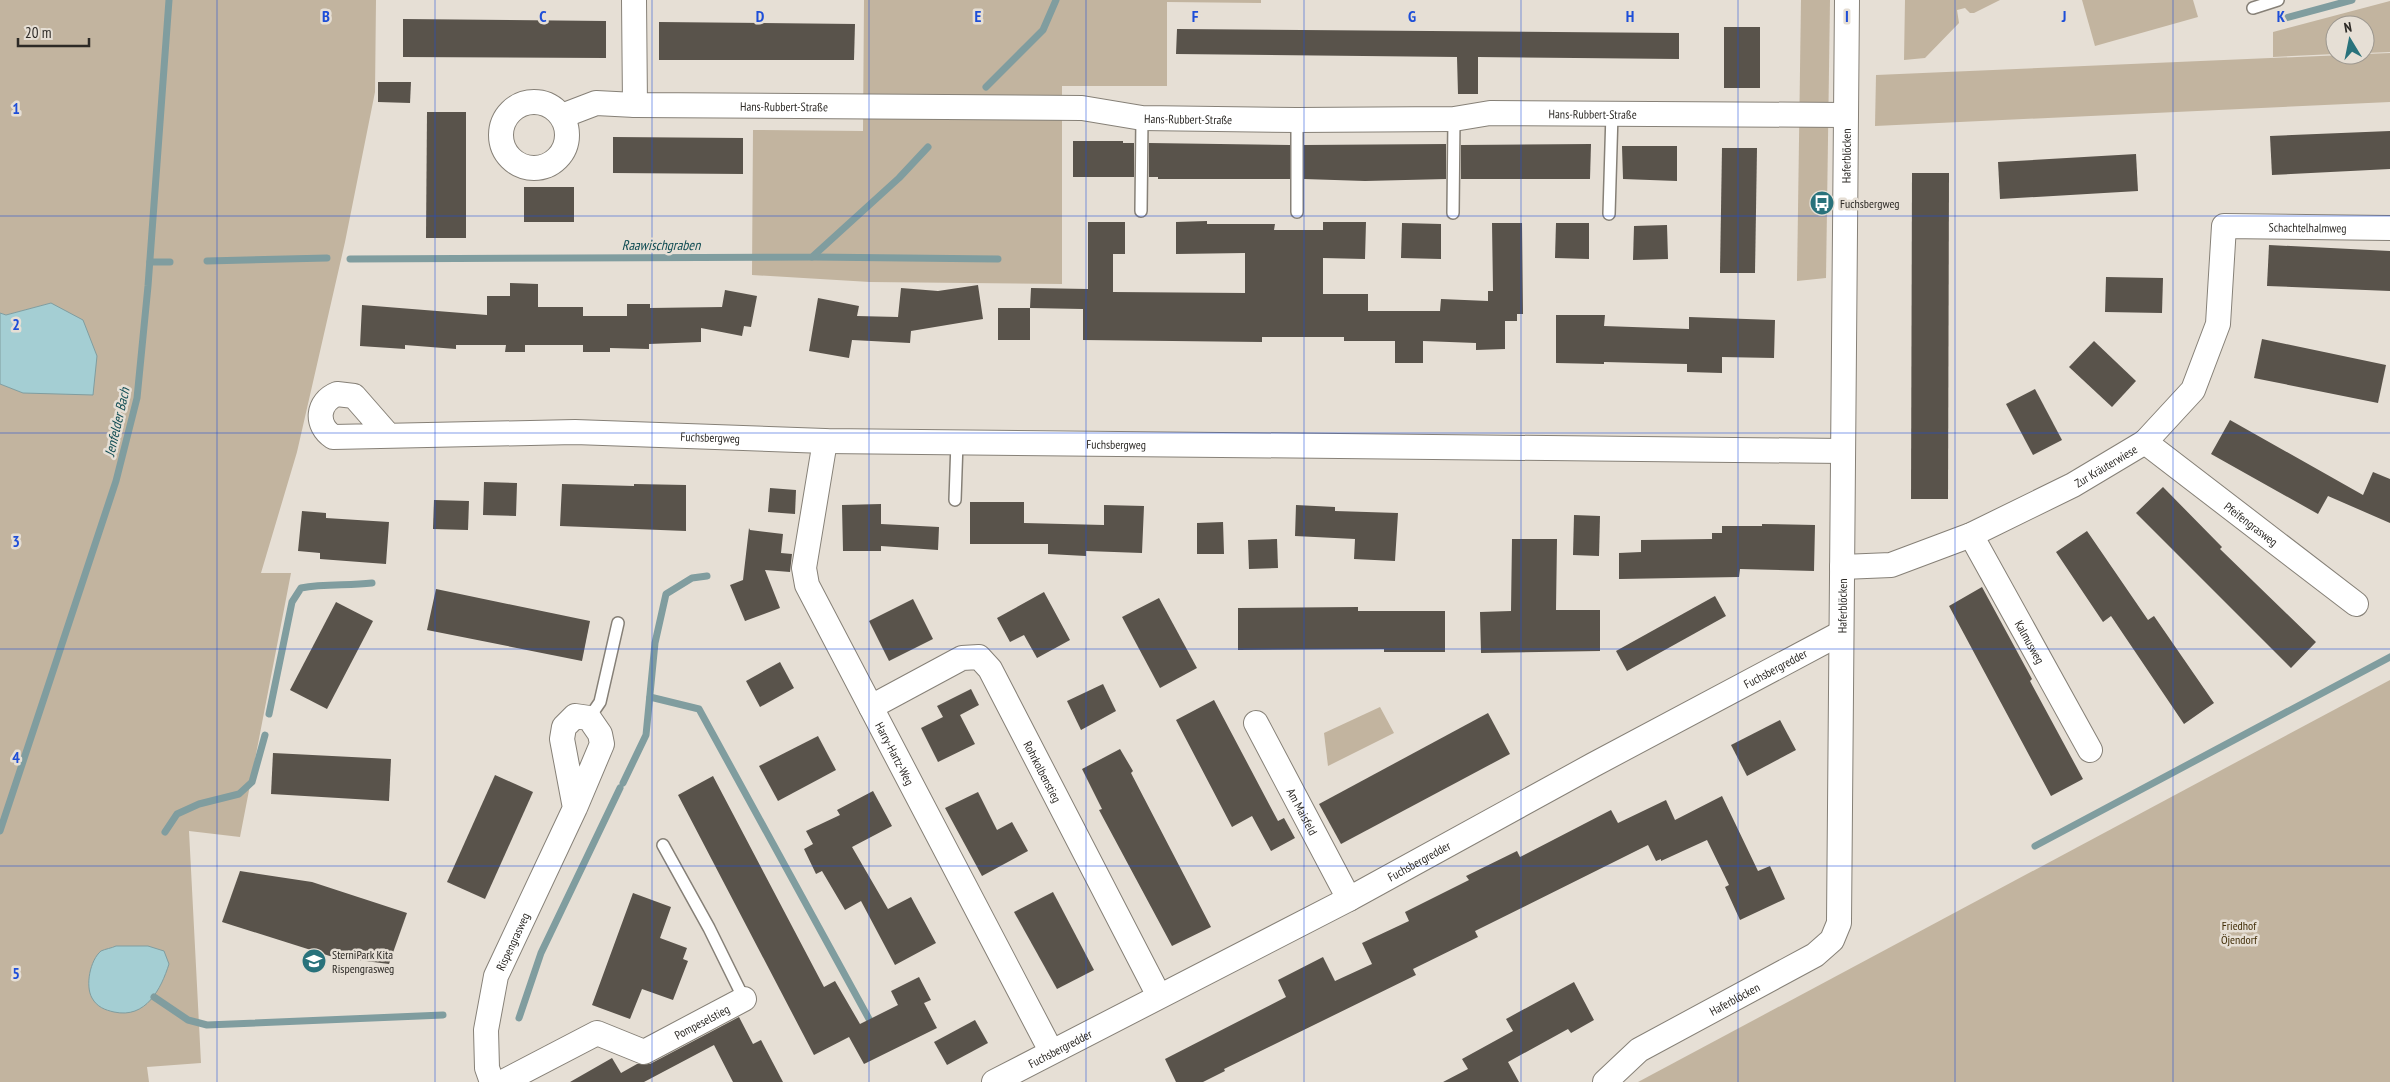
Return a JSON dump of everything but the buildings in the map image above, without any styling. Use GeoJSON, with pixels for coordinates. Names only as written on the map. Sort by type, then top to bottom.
{"type":"FeatureCollection","features":[{"type":"Feature","properties":{"kind":"street"},"geometry":{"type":"LineString","coordinates":[[634,0],[635,105]]}},
{"type":"Feature","properties":{"kind":"street","name":"Haferblöcken"},"geometry":{"type":"LineString","coordinates":[[1604,1082],[1638,1050],[1815,955],[1832,940],[1839,923],[1840,632],[1847,0]]}},
{"type":"Feature","properties":{"kind":"street","name":"Hans-Rubbert-Straße"},"geometry":{"type":"LineString","coordinates":[[562,116],[596,104],[1082,108],[1142,118],[1297,120],[1454,119],[1490,113],[1845,115]]}},
{"type":"Feature","properties":{"kind":"street","name":"Schachtelhalmweg"},"geometry":{"type":"LineString","coordinates":[[2224,226],[2390,228]]}},
{"type":"Feature","properties":{"kind":"street","name":"Zur Kräuterwiese"},"geometry":{"type":"LineString","coordinates":[[1842,566],[1891,565],[1971,535],[2072,485],[2145,442],[2193,390],[2218,324],[2224,226]]}},
{"type":"Feature","properties":{"kind":"street","name":"Fuchsbergweg"},"geometry":{"type":"LineString","coordinates":[[389,436],[575,432],[825,441],[1843,451]]}},
{"type":"Feature","properties":{"kind":"street","name":"Harry-Hartz-Weg"},"geometry":{"type":"LineString","coordinates":[[825,441],[804,568],[807,585],[1051,1051]]}},
{"type":"Feature","properties":{"kind":"street","name":"Pfeifengrasweg"},"geometry":{"type":"LineString","coordinates":[[2145,442],[2356,604]]}},
{"type":"Feature","properties":{"kind":"street","name":"Kalmusweg"},"geometry":{"type":"LineString","coordinates":[[1971,535],[2090,750]]}},
{"type":"Feature","properties":{"kind":"street","name":"Fuchsbergredder"},"geometry":{"type":"LineString","coordinates":[[994,1082],[1349,899],[1593,764],[1840,632]]}},
{"type":"Feature","properties":{"kind":"street","name":"Rohrkolbenstieg"},"geometry":{"type":"LineString","coordinates":[[871,707],[962,658],[979,657],[990,669],[1159,996]]}},
{"type":"Feature","properties":{"kind":"street"},"geometry":{"type":"LineString","coordinates":[[575,808],[562,739],[564,727],[575,716],[589,718]]}},
{"type":"Feature","properties":{"kind":"street","name":"Rispengrasweg"},"geometry":{"type":"LineString","coordinates":[[492,1082],[487,1068],[486,1030],[496,976],[575,808],[602,744],[600,734],[589,718]]}},
{"type":"Feature","properties":{"kind":"street","name":"Am Maisfeld"},"geometry":{"type":"LineString","coordinates":[[1256,723],[1349,899]]}},
{"type":"Feature","properties":{"kind":"street","name":"Pompeselstieg"},"geometry":{"type":"LineString","coordinates":[[502,1082],[597,1033],[644,1052],[744,999]]}},
{"type":"Feature","properties":{"kind":"lane"},"geometry":{"type":"LineString","coordinates":[[2253,8],[2278,0]]}},
{"type":"Feature","properties":{"kind":"lane"},"geometry":{"type":"LineString","coordinates":[[1609,214],[1612,113]]}},
{"type":"Feature","properties":{"kind":"lane"},"geometry":{"type":"LineString","coordinates":[[1141,211],[1142,118]]}},
{"type":"Feature","properties":{"kind":"lane"},"geometry":{"type":"LineString","coordinates":[[1453,213],[1454,119]]}},
{"type":"Feature","properties":{"kind":"lane"},"geometry":{"type":"LineString","coordinates":[[1297,120],[1297,212]]}},
{"type":"Feature","properties":{"kind":"lane"},"geometry":{"type":"LineString","coordinates":[[955,500],[957,442]]}},
{"type":"Feature","properties":{"kind":"lane"},"geometry":{"type":"LineString","coordinates":[[589,718],[600,702],[618,623]]}},
{"type":"Feature","properties":{"kind":"lane","name":"Pompeselstieg"},"geometry":{"type":"LineString","coordinates":[[663,845],[709,928],[744,999]]}},
{"type":"Feature","properties":{"kind":"green space"},"geometry":{"type":"Polygon","coordinates":[[[0,0],[376,0],[375,92],[345,242],[297,452],[261,573],[291,573],[240,837],[189,831],[201,1063],[147,1067],[149,1082],[0,1082],[0,384],[24,393],[51,303],[6,315],[0,313],[0,0]]]}},
{"type":"Feature","properties":{"kind":"green space"},"geometry":{"type":"Polygon","coordinates":[[[864,0],[1261,0],[1261,3],[1167,2],[1167,86],[1062,86],[1062,284],[870,282],[752,275],[753,130],[863,131],[864,0]]]}},
{"type":"Feature","properties":{"kind":"green space"},"geometry":{"type":"Polygon","coordinates":[[[1801,0],[1830,0],[1826,278],[1797,281],[1801,0]]]}},
{"type":"Feature","properties":{"kind":"green space"},"geometry":{"type":"Polygon","coordinates":[[[1905,0],[2000,0],[1974,13],[1970,13],[1965,8],[1957,10],[1959,23],[1925,58],[1904,60],[1905,0]]]}},
{"type":"Feature","properties":{"kind":"green space"},"geometry":{"type":"Polygon","coordinates":[[[2082,0],[2193,0],[2198,17],[2095,46],[2082,0]]]}},
{"type":"Feature","properties":{"kind":"green space"},"geometry":{"type":"Polygon","coordinates":[[[2390,1],[2390,52],[2375,53],[2375,15],[2337,15],[2390,1]]]}},
{"type":"Feature","properties":{"kind":"green space"},"geometry":{"type":"Polygon","coordinates":[[[2325,18],[2325,54],[2273,57],[2273,32],[2325,18]]]}},
{"type":"Feature","properties":{"kind":"green space"},"geometry":{"type":"Polygon","coordinates":[[[2390,53],[2390,102],[1875,126],[1876,75],[2325,56],[2325,65],[2375,65],[2375,54],[2390,53]]]}},
{"type":"Feature","properties":{"kind":"green space","name":"Friedhof Öjendorf"},"geometry":{"type":"Polygon","coordinates":[[[2390,680],[2390,1082],[1638,1082],[2390,680]]]}},
{"type":"Feature","properties":{"kind":"green space"},"geometry":{"type":"Polygon","coordinates":[[[1380,707],[1394,733],[1328,766],[1324,733],[1380,707]]]}},
{"type":"Feature","properties":{"kind":"water"},"geometry":{"type":"Polygon","coordinates":[[[51,303],[83,320],[97,356],[93,395],[23,393],[0,384],[0,313],[6,315],[51,303]]]}},
{"type":"Feature","properties":{"kind":"water"},"geometry":{"type":"Polygon","coordinates":[[[116,946],[148,946],[164,951],[169,964],[157,992],[135,1011],[125,1013],[104,1009],[96,1004],[90,993],[89,980],[94,960],[101,951],[116,946]]]}},
{"type":"Feature","properties":{"kind":"waterway","name":"Jenfelder Bach"},"geometry":{"type":"LineString","coordinates":[[0,831],[116,481],[137,398],[148,286],[169,0]]}},
{"type":"Feature","properties":{"kind":"waterway","name":"Raawischgraben"},"geometry":{"type":"LineString","coordinates":[[986,87],[1043,30],[1056,0]]}},
{"type":"Feature","properties":{"kind":"waterway"},"geometry":{"type":"LineString","coordinates":[[2282,19],[2352,0]]}},
{"type":"Feature","properties":{"kind":"waterway","name":"Raawischgraben"},"geometry":{"type":"LineString","coordinates":[[350,259],[812,257],[899,178],[928,147]]}},
{"type":"Feature","properties":{"kind":"waterway"},"geometry":{"type":"LineString","coordinates":[[812,257],[998,259]]}},
{"type":"Feature","properties":{"kind":"waterway","name":"Raawischgraben"},"geometry":{"type":"LineString","coordinates":[[207,261],[327,258]]}},
{"type":"Feature","properties":{"kind":"waterway","name":"Raawischgraben"},"geometry":{"type":"LineString","coordinates":[[150,262],[170,262]]}},
{"type":"Feature","properties":{"kind":"waterway"},"geometry":{"type":"LineString","coordinates":[[623,783],[646,735],[655,643],[666,594],[692,578],[707,576]]}},
{"type":"Feature","properties":{"kind":"waterway"},"geometry":{"type":"LineString","coordinates":[[269,714],[292,602],[301,588],[372,583]]}},
{"type":"Feature","properties":{"kind":"waterway"},"geometry":{"type":"LineString","coordinates":[[2035,846],[2390,657]]}},
{"type":"Feature","properties":{"kind":"waterway"},"geometry":{"type":"LineString","coordinates":[[650,697],[699,709],[874,1028]]}},
{"type":"Feature","properties":{"kind":"waterway"},"geometry":{"type":"LineString","coordinates":[[165,832],[177,814],[199,804],[239,794],[252,782],[265,735]]}},
{"type":"Feature","properties":{"kind":"waterway"},"geometry":{"type":"LineString","coordinates":[[519,1018],[541,953],[620,788]]}},
{"type":"Feature","properties":{"kind":"waterway"},"geometry":{"type":"LineString","coordinates":[[154,997],[188,1020],[207,1025],[443,1015]]}},
{"type":"Feature","properties":{"kind":"place","name":"Fuchsbergweg"},"geometry":{"type":"Point","coordinates":[1822,203]}},
{"type":"Feature","properties":{"kind":"place","name":"SterniPark Kita Rispengrasweg"},"geometry":{"type":"Point","coordinates":[314,961]}}]}
